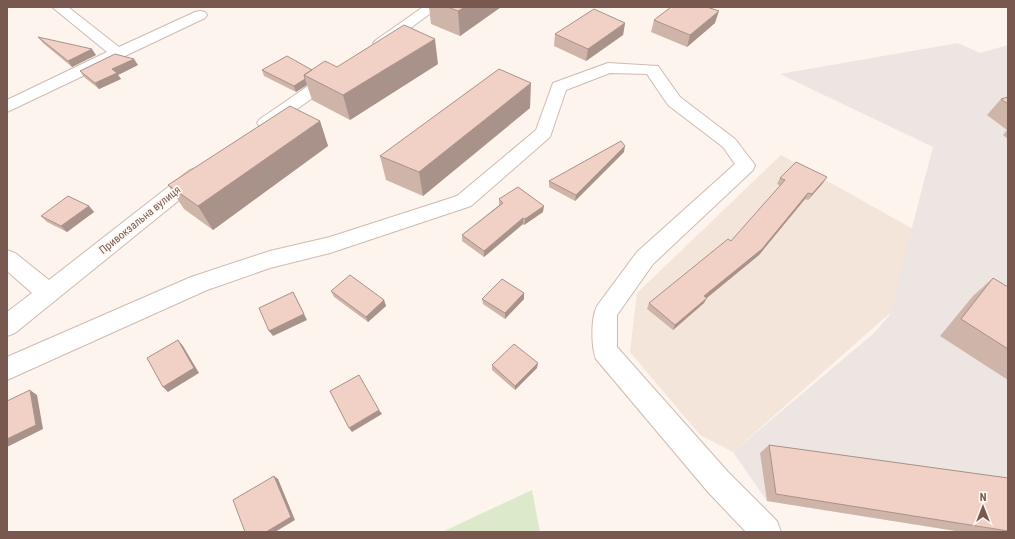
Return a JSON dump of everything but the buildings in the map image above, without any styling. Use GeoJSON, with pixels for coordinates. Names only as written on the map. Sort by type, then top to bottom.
{"type":"FeatureCollection","features":[{"type":"Feature","properties":{"kind":"street"},"geometry":{"type":"LineString","coordinates":[[59,7],[118,54]]}},
{"type":"Feature","properties":{"kind":"street"},"geometry":{"type":"LineString","coordinates":[[365,54],[432,7]]}},
{"type":"Feature","properties":{"kind":"street"},"geometry":{"type":"LineString","coordinates":[[7,108],[200,15]]}},
{"type":"Feature","properties":{"kind":"street"},"geometry":{"type":"LineString","coordinates":[[254,131],[346,68]]}},
{"type":"Feature","properties":{"kind":"street"},"geometry":{"type":"LineString","coordinates":[[7,369],[199,283],[270,260],[330,245],[464,201],[544,132],[559,87],[608,68],[652,69],[674,101],[729,143],[746,165],[645,258],[605,312],[605,351],[718,482],[766,532]]}},
{"type":"Feature","properties":{"kind":"street","name":"Привокзальна вулиця"},"geometry":{"type":"LineString","coordinates":[[7,326],[210,165]]}},
{"type":"Feature","properties":{"kind":"street"},"geometry":{"type":"LineString","coordinates":[[7,259],[49,293]]}},
{"type":"Feature","properties":{"kind":"shaded area"},"geometry":{"type":"Polygon","coordinates":[[[958,43],[980,53],[1008,45],[1008,532],[962,532],[767,501],[733,452],[873,334],[889,316],[933,147],[780,74],[958,43]]]}},
{"type":"Feature","properties":{"kind":"shaded area"},"geometry":{"type":"Polygon","coordinates":[[[781,155],[913,229],[890,313],[733,452],[700,435],[630,352],[637,293],[781,155]]]}},
{"type":"Feature","properties":{"kind":"green space"},"geometry":{"type":"Polygon","coordinates":[[[532,490],[540,532],[442,532],[532,490]]]}}]}
